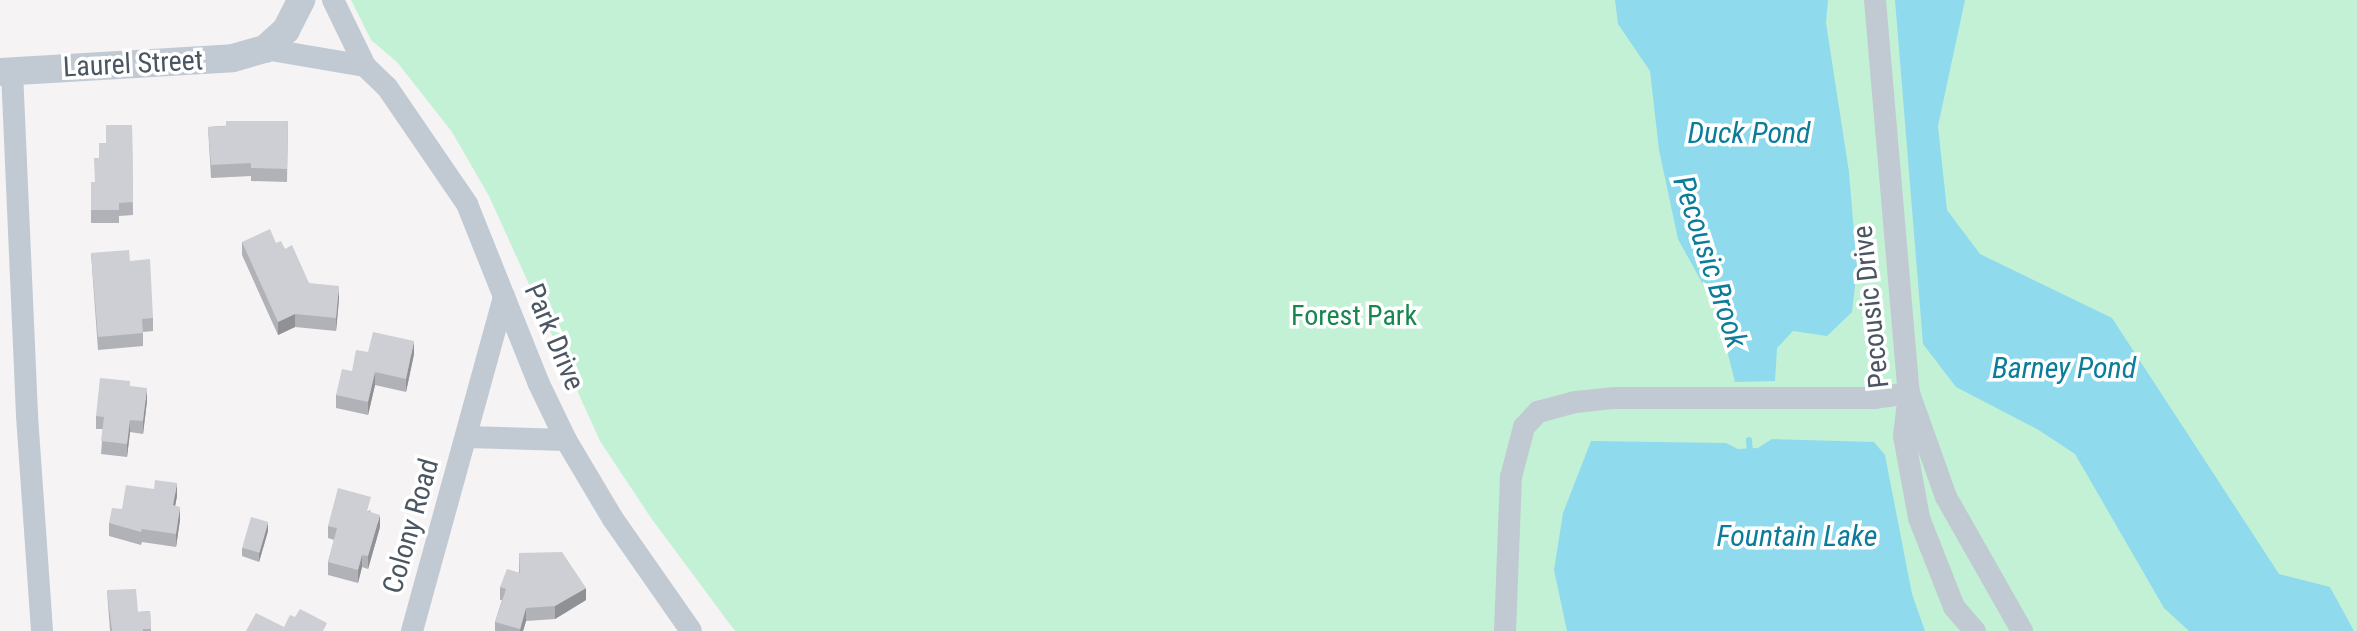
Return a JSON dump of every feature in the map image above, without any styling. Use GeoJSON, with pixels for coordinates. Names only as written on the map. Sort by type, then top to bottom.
{"type":"FeatureCollection","features":[{"type":"Feature","properties":{"kind":"street"},"geometry":{"type":"LineString","coordinates":[[265,49],[286,30],[301,0]]}},
{"type":"Feature","properties":{"kind":"street","name":"Park Drive"},"geometry":{"type":"LineString","coordinates":[[333,0],[365,66],[387,87],[467,204],[539,384],[566,440],[613,519],[691,631]]}},
{"type":"Feature","properties":{"kind":"street","name":"Pecousic Drive"},"geometry":{"type":"LineString","coordinates":[[1875,0],[1909,393],[1946,497],[2022,631]]}},
{"type":"Feature","properties":{"kind":"street"},"geometry":{"type":"LineString","coordinates":[[265,49],[365,66]]}},
{"type":"Feature","properties":{"kind":"street","name":"Laurel Street"},"geometry":{"type":"LineString","coordinates":[[6,72],[233,58],[265,49]]}},
{"type":"Feature","properties":{"kind":"street"},"geometry":{"type":"LineString","coordinates":[[6,72],[42,631]]}},
{"type":"Feature","properties":{"kind":"street","name":"Colony Road"},"geometry":{"type":"LineString","coordinates":[[412,631],[504,296]]}},
{"type":"Feature","properties":{"kind":"street"},"geometry":{"type":"LineString","coordinates":[[1505,631],[1511,477],[1524,427],[1538,412],[1576,402],[1615,398],[1874,398],[1909,393],[1904,436],[1919,518],[1954,607],[1975,631]]}},
{"type":"Feature","properties":{"kind":"street","name":"Colony Road"},"geometry":{"type":"LineString","coordinates":[[467,437],[566,440]]}},
{"type":"Feature","properties":{"kind":"green space","name":"Forest Park"},"geometry":{"type":"Polygon","coordinates":[[[351,0],[2357,0],[2357,631],[735,631],[651,518],[600,441],[489,196],[452,132],[397,62],[371,40],[351,0]]]}},
{"type":"Feature","properties":{"kind":"water","name":"Duck Pond"},"geometry":{"type":"Polygon","coordinates":[[[1615,0],[1828,0],[1826,23],[1849,172],[1857,268],[1852,312],[1827,336],[1793,331],[1777,348],[1775,381],[1735,382],[1717,310],[1678,239],[1659,150],[1650,71],[1618,24],[1615,0]]]}},
{"type":"Feature","properties":{"kind":"water","name":"Barney Pond"},"geometry":{"type":"Polygon","coordinates":[[[1895,0],[1965,0],[1938,126],[1947,210],[1980,254],[2112,318],[2279,574],[2330,587],[2354,631],[2189,631],[2164,608],[2075,454],[2037,429],[1956,387],[1923,344],[1895,0]]]}},
{"type":"Feature","properties":{"kind":"water","name":"Fountain Lake"},"geometry":{"type":"Polygon","coordinates":[[[1772,439],[1874,442],[1885,455],[1912,594],[1925,631],[1567,631],[1554,570],[1563,513],[1591,441],[1726,443],[1738,449],[1758,448],[1772,439]]]}},
{"type":"Feature","properties":{"kind":"building"},"geometry":{"type":"Polygon","coordinates":[[[226,121],[288,121],[287,169],[251,168],[251,163],[211,165],[208,127],[226,126],[226,121]]]}},
{"type":"Feature","properties":{"kind":"building"},"geometry":{"type":"Polygon","coordinates":[[[106,125],[132,125],[133,202],[119,203],[119,210],[91,210],[94,158],[99,158],[99,143],[106,143],[106,125]]]}},
{"type":"Feature","properties":{"kind":"building"},"geometry":{"type":"Polygon","coordinates":[[[270,229],[276,243],[281,241],[285,249],[292,245],[309,283],[339,286],[336,318],[295,314],[278,322],[242,242],[270,229]]]}},
{"type":"Feature","properties":{"kind":"building"},"geometry":{"type":"Polygon","coordinates":[[[129,250],[130,261],[150,259],[153,318],[142,319],[143,333],[98,337],[91,253],[129,250]]]}},
{"type":"Feature","properties":{"kind":"building"},"geometry":{"type":"Polygon","coordinates":[[[373,332],[414,341],[406,379],[375,372],[368,402],[336,395],[342,369],[352,371],[356,350],[368,352],[373,332]]]}},
{"type":"Feature","properties":{"kind":"building"},"geometry":{"type":"Polygon","coordinates":[[[100,378],[130,381],[130,386],[147,388],[143,421],[130,420],[127,444],[101,441],[104,417],[96,416],[100,378]]]}},
{"type":"Feature","properties":{"kind":"building"},"geometry":{"type":"Polygon","coordinates":[[[155,480],[177,483],[173,505],[180,507],[176,534],[142,529],[141,532],[109,523],[112,508],[122,509],[126,485],[154,489],[155,480]]]}},
{"type":"Feature","properties":{"kind":"building"},"geometry":{"type":"Polygon","coordinates":[[[338,488],[371,497],[367,511],[380,515],[368,556],[362,555],[358,570],[328,562],[337,528],[328,526],[338,488]]]}},
{"type":"Feature","properties":{"kind":"building"},"geometry":{"type":"Polygon","coordinates":[[[251,517],[268,522],[259,553],[242,548],[251,517]]]}},
{"type":"Feature","properties":{"kind":"building"},"geometry":{"type":"Polygon","coordinates":[[[562,552],[586,588],[555,606],[526,608],[520,629],[495,622],[506,589],[500,587],[507,569],[520,573],[519,553],[562,552]]]}},
{"type":"Feature","properties":{"kind":"building"},"geometry":{"type":"Polygon","coordinates":[[[136,589],[138,612],[150,611],[151,629],[112,631],[107,590],[136,589]]]}},
{"type":"Feature","properties":{"kind":"building"},"geometry":{"type":"Polygon","coordinates":[[[300,609],[327,623],[323,631],[246,631],[256,613],[284,627],[290,615],[295,617],[300,609]]]}},
{"type":"Feature","properties":{"kind":"waterway","name":"Pecousic Brook"},"geometry":{"type":"LineString","coordinates":[[1749,440],[1750,456]]}}]}
